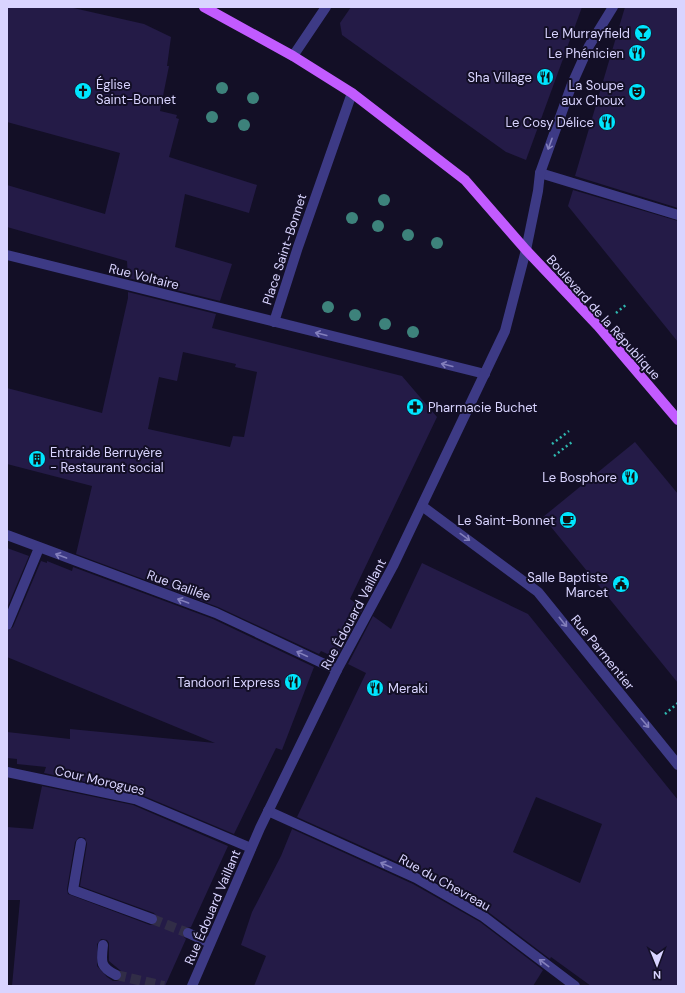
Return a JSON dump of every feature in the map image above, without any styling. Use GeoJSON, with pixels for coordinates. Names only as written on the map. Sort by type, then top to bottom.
{"type":"FeatureCollection","features":[{"type":"Feature","properties":{"kind":"main road","name":"Boulevard de la République"},"geometry":{"type":"LineString","coordinates":[[204,7],[293,56],[352,93],[465,180],[526,250],[598,326],[678,420]]}},
{"type":"Feature","properties":{"kind":"street"},"geometry":{"type":"LineString","coordinates":[[293,56],[326,7]]}},
{"type":"Feature","properties":{"kind":"street","name":"Rue Édouard Vaillant"},"geometry":{"type":"LineString","coordinates":[[192,986],[268,811],[337,670],[393,566],[505,331],[526,250],[538,191],[540,173],[572,84],[589,46],[613,7]]}},
{"type":"Feature","properties":{"kind":"street","name":"Place Saint-Bonnet"},"geometry":{"type":"LineString","coordinates":[[352,93],[274,322],[485,374]]}},
{"type":"Feature","properties":{"kind":"street"},"geometry":{"type":"LineString","coordinates":[[540,173],[678,215]]}},
{"type":"Feature","properties":{"kind":"street","name":"Rue Voltaire"},"geometry":{"type":"LineString","coordinates":[[7,255],[274,322]]}},
{"type":"Feature","properties":{"kind":"street","name":"Rue Parmentier"},"geometry":{"type":"LineString","coordinates":[[422,506],[538,592],[678,765]]}},
{"type":"Feature","properties":{"kind":"street","name":"Rue Galilée"},"geometry":{"type":"LineString","coordinates":[[7,535],[216,613],[337,670]]}},
{"type":"Feature","properties":{"kind":"street"},"geometry":{"type":"LineString","coordinates":[[7,625],[40,548]]}},
{"type":"Feature","properties":{"kind":"street","name":"Cour Morogues"},"geometry":{"type":"LineString","coordinates":[[7,772],[135,799],[251,848]]}},
{"type":"Feature","properties":{"kind":"street","name":"Rue du Chevreau"},"geometry":{"type":"LineString","coordinates":[[268,811],[416,878],[484,918],[575,986]]}},
{"type":"Feature","properties":{"kind":"street"},"geometry":{"type":"LineString","coordinates":[[81,843],[73,890],[152,919]]}},
{"type":"Feature","properties":{"kind":"street"},"geometry":{"type":"LineString","coordinates":[[188,933],[210,943]]}},
{"type":"Feature","properties":{"kind":"street"},"geometry":{"type":"LineString","coordinates":[[103,945],[102,965],[106,970],[116,975]]}},
{"type":"Feature","properties":{"kind":"path"},"geometry":{"type":"LineString","coordinates":[[552,444],[569,431]]}},
{"type":"Feature","properties":{"kind":"path"},"geometry":{"type":"LineString","coordinates":[[554,456],[572,442]]}},
{"type":"Feature","properties":{"kind":"building"},"geometry":{"type":"Polygon","coordinates":[[[7,7],[69,7],[144,24],[171,37],[167,66],[169,66],[160,111],[177,115],[176,118],[179,119],[169,157],[257,185],[249,213],[185,194],[175,247],[232,264],[220,301],[128,278],[127,261],[7,227],[7,185],[105,214],[120,153],[7,122],[7,7]]]}},
{"type":"Feature","properties":{"kind":"building"},"geometry":{"type":"Polygon","coordinates":[[[351,7],[582,7],[526,160],[506,152],[342,35],[340,23],[351,7]]]}},
{"type":"Feature","properties":{"kind":"building"},"geometry":{"type":"Polygon","coordinates":[[[625,7],[678,7],[678,208],[575,176],[625,7]]]}},
{"type":"Feature","properties":{"kind":"building"},"geometry":{"type":"Polygon","coordinates":[[[573,190],[678,221],[678,342],[568,206],[573,190]]]}},
{"type":"Feature","properties":{"kind":"building"},"geometry":{"type":"Polygon","coordinates":[[[128,292],[216,314],[212,328],[402,376],[437,417],[350,599],[363,609],[336,658],[321,651],[319,654],[218,607],[76,554],[92,486],[7,464],[7,388],[102,413],[128,298],[128,292]],[[183,352],[177,381],[159,377],[148,429],[230,447],[233,436],[244,437],[257,372],[235,367],[236,364],[183,352]]]}},
{"type":"Feature","properties":{"kind":"building"},"geometry":{"type":"Polygon","coordinates":[[[635,442],[678,494],[678,683],[543,517],[635,442]]]}},
{"type":"Feature","properties":{"kind":"building"},"geometry":{"type":"Polygon","coordinates":[[[7,548],[29,556],[7,608],[7,548]]]}},
{"type":"Feature","properties":{"kind":"building"},"geometry":{"type":"Polygon","coordinates":[[[41,561],[47,563],[47,561],[72,571],[73,567],[213,619],[314,667],[282,750],[276,748],[234,834],[137,793],[44,773],[46,767],[17,764],[17,759],[7,758],[7,732],[70,739],[70,729],[215,743],[7,657],[7,631],[13,627],[41,561]]]}},
{"type":"Feature","properties":{"kind":"building"},"geometry":{"type":"Polygon","coordinates":[[[422,563],[528,614],[678,800],[678,986],[591,986],[551,957],[550,959],[487,911],[419,872],[297,817],[366,673],[348,664],[373,616],[391,629],[422,563]],[[536,797],[513,852],[580,883],[602,824],[536,797]]]}},
{"type":"Feature","properties":{"kind":"building"},"geometry":{"type":"Polygon","coordinates":[[[42,786],[133,805],[228,846],[191,927],[185,928],[182,931],[183,936],[186,939],[165,986],[12,986],[20,900],[7,900],[7,827],[33,829],[42,786]],[[79,837],[75,842],[67,889],[68,894],[150,925],[156,924],[158,918],[154,913],[80,886],[87,844],[85,838],[79,837]],[[101,939],[97,944],[97,966],[107,977],[113,981],[119,981],[122,974],[121,971],[109,961],[109,943],[107,940],[101,939]]]}},
{"type":"Feature","properties":{"kind":"building"},"geometry":{"type":"Polygon","coordinates":[[[292,829],[413,884],[480,922],[543,970],[533,986],[254,986],[266,956],[241,945],[252,912],[281,856],[292,829]]]}},
{"type":"Feature","properties":{"kind":"tunnel"},"geometry":{"type":"LineString","coordinates":[[152,919],[188,933]]}},
{"type":"Feature","properties":{"kind":"tunnel"},"geometry":{"type":"LineString","coordinates":[[116,975],[164,986]]}},
{"type":"Feature","properties":{"kind":"place","name":"Le Murrayfield"},"geometry":{"type":"Point","coordinates":[643,33]}},
{"type":"Feature","properties":{"kind":"place","name":"Le Phénicien"},"geometry":{"type":"Point","coordinates":[637,53]}},
{"type":"Feature","properties":{"kind":"place","name":"Sha Village"},"geometry":{"type":"Point","coordinates":[545,77]}},
{"type":"Feature","properties":{"kind":"place","name":"Église Saint-Bonnet"},"geometry":{"type":"Point","coordinates":[83,91]}},
{"type":"Feature","properties":{"kind":"place","name":"La Soupe aux Choux"},"geometry":{"type":"Point","coordinates":[637,92]}},
{"type":"Feature","properties":{"kind":"place","name":"Le Cosy Délice"},"geometry":{"type":"Point","coordinates":[607,122]}},
{"type":"Feature","properties":{"kind":"place","name":"Pharmacie Buchet"},"geometry":{"type":"Point","coordinates":[415,407]}},
{"type":"Feature","properties":{"kind":"place","name":"Entraide Berruyère - Restaurant social"},"geometry":{"type":"Point","coordinates":[37,459]}},
{"type":"Feature","properties":{"kind":"place","name":"Le Bosphore"},"geometry":{"type":"Point","coordinates":[630,477]}},
{"type":"Feature","properties":{"kind":"place","name":"Le Saint-Bonnet"},"geometry":{"type":"Point","coordinates":[568,520]}},
{"type":"Feature","properties":{"kind":"place","name":"Salle Baptiste Marcet"},"geometry":{"type":"Point","coordinates":[621,584]}},
{"type":"Feature","properties":{"kind":"place","name":"Tandoori Express"},"geometry":{"type":"Point","coordinates":[293,682]}},
{"type":"Feature","properties":{"kind":"place","name":"Meraki"},"geometry":{"type":"Point","coordinates":[375,688]}}]}
